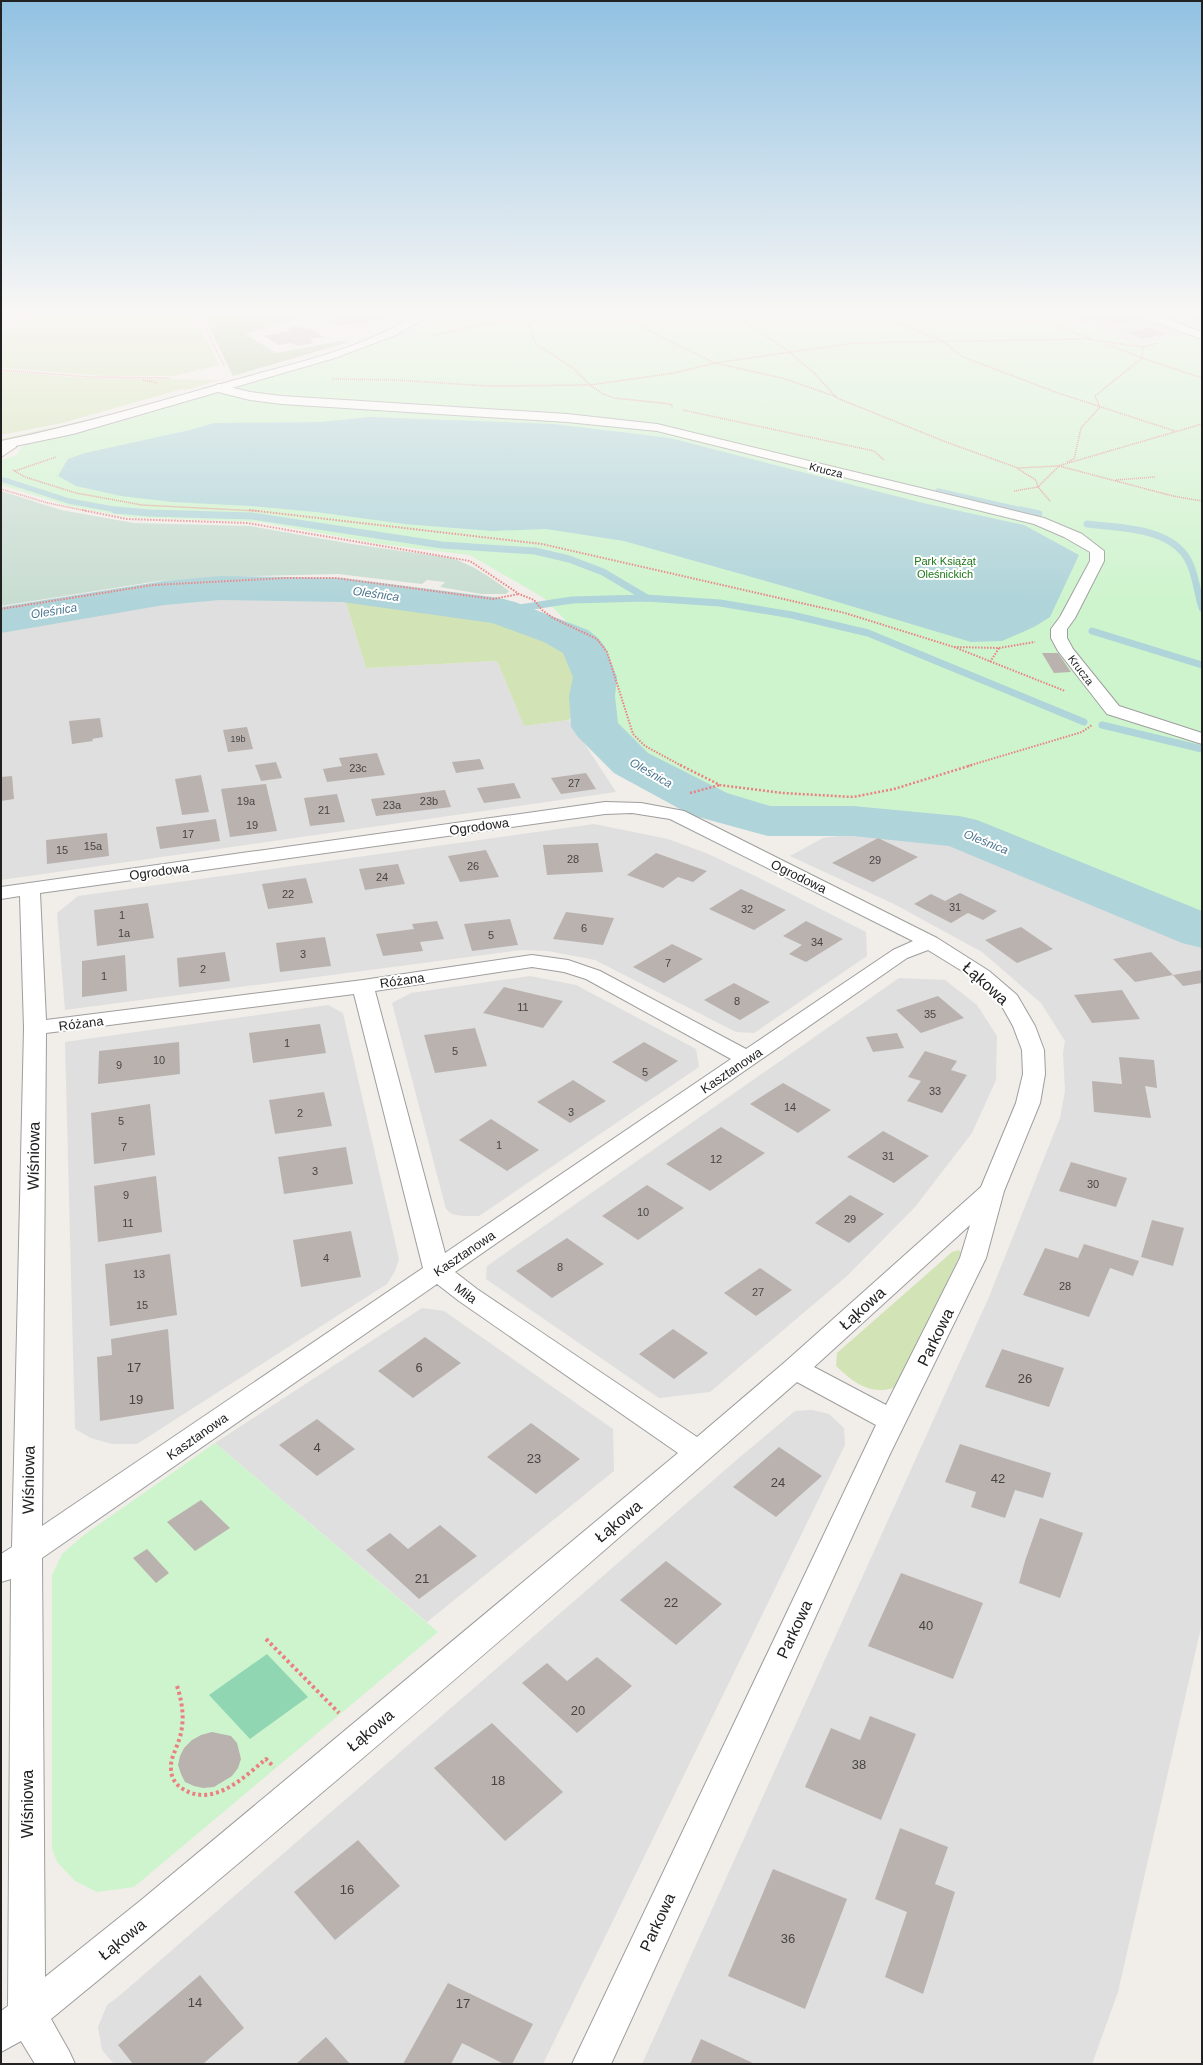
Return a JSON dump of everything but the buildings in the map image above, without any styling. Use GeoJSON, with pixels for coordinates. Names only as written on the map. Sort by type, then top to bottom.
{"type":"FeatureCollection","features":[{"type":"Feature","properties":{"kind":"street"},"geometry":{"type":"LineString","coordinates":[[6,444],[69,431],[147,408]]}},
{"type":"Feature","properties":{"kind":"street","name":"Krucza"},"geometry":{"type":"LineString","coordinates":[[392,408],[565,418],[663,429],[1039,521],[1066,531],[1084,540],[1097,551],[1097,561],[1060,629],[1059,638],[1066,651],[1113,710]]}},
{"type":"Feature","properties":{"kind":"street"},"geometry":{"type":"LineString","coordinates":[[1113,710],[1135,719],[1202,739]]}},
{"type":"Feature","properties":{"kind":"street","name":"Ogrodowa"},"geometry":{"type":"LineString","coordinates":[[1,893],[605,808],[631,806],[656,809],[677,815],[930,942]]}},
{"type":"Feature","properties":{"kind":"street","name":"Wiśniowa"},"geometry":{"type":"LineString","coordinates":[[14,2024],[26,1554],[35,1028],[30,889]]}},
{"type":"Feature","properties":{"kind":"street","name":"Kasztanowa"},"geometry":{"type":"LineString","coordinates":[[1,1570],[900,954],[930,942]]}},
{"type":"Feature","properties":{"kind":"street","name":"Łąkowa"},"geometry":{"type":"LineString","coordinates":[[14,2024],[159,1908],[698,1452],[795,1369],[992,1192],[1028,1103],[1034,1074],[1033,1050],[1024,1026],[1009,1000],[982,975],[930,942]]}},
{"type":"Feature","properties":{"kind":"street","name":"Różana"},"geometry":{"type":"LineString","coordinates":[[35,1028],[363,986],[532,961],[568,966],[593,975],[747,1060]]}},
{"type":"Feature","properties":{"kind":"street"},"geometry":{"type":"LineString","coordinates":[[363,986],[424,1226],[437,1271]]}},
{"type":"Feature","properties":{"kind":"street","name":"Parkowa"},"geometry":{"type":"LineString","coordinates":[[590,2064],[872,1463],[973,1258],[992,1192]]}},
{"type":"Feature","properties":{"kind":"street","name":"Miła"},"geometry":{"type":"LineString","coordinates":[[437,1271],[468,1295],[698,1452]]}},
{"type":"Feature","properties":{"kind":"street"},"geometry":{"type":"LineString","coordinates":[[795,1369],[893,1421]]}},
{"type":"Feature","properties":{"kind":"street"},"geometry":{"type":"LineString","coordinates":[[14,2024],[56,2064]]}},
{"type":"Feature","properties":{"kind":"lane"},"geometry":{"type":"LineString","coordinates":[[1,454],[11,447],[6,444]]}},
{"type":"Feature","properties":{"kind":"path"},"geometry":{"type":"LineString","coordinates":[[863,408],[946,442],[1018,468],[1036,480],[1038,487]]}},
{"type":"Feature","properties":{"kind":"path"},"geometry":{"type":"LineString","coordinates":[[1052,471],[1058,466],[1074,459],[1081,428],[1099,408]]}},
{"type":"Feature","properties":{"kind":"path"},"geometry":{"type":"LineString","coordinates":[[1104,408],[1175,432]]}},
{"type":"Feature","properties":{"kind":"path"},"geometry":{"type":"LineString","coordinates":[[1018,468],[1058,466],[1202,424]]}},
{"type":"Feature","properties":{"kind":"path"},"geometry":{"type":"LineString","coordinates":[[1058,466],[1173,496],[1202,501]]}},
{"type":"Feature","properties":{"kind":"path"},"geometry":{"type":"LineString","coordinates":[[10,467],[14,472],[25,477],[76,493],[120,502],[142,505],[242,509],[542,544],[845,613],[954,647],[1113,710]]}},
{"type":"Feature","properties":{"kind":"path"},"geometry":{"type":"LineString","coordinates":[[1112,480],[1155,477]]}},
{"type":"Feature","properties":{"kind":"path"},"geometry":{"type":"LineString","coordinates":[[1,489],[48,503],[127,519],[247,523],[388,548],[454,557],[470,562],[488,572],[518,594],[534,600],[542,610],[553,618],[581,630],[597,640],[607,652],[633,734],[645,746],[661,756],[720,785],[783,793],[853,797],[894,788],[948,773],[1082,732],[1090,728]]}},
{"type":"Feature","properties":{"kind":"path"},"geometry":{"type":"LineString","coordinates":[[1,609],[153,585],[286,578],[336,578],[493,599],[518,594]]}},
{"type":"Feature","properties":{"kind":"path"},"geometry":{"type":"LineString","coordinates":[[954,647],[999,648],[1059,638]]}},
{"type":"Feature","properties":{"kind":"path"},"geometry":{"type":"LineString","coordinates":[[990,662],[999,648]]}},
{"type":"Feature","properties":{"kind":"path"},"geometry":{"type":"LineString","coordinates":[[703,790],[720,785]]}},
{"type":"Feature","properties":{"kind":"path"},"geometry":{"type":"LineString","coordinates":[[266,1639],[341,1715]]}},
{"type":"Feature","properties":{"kind":"path"},"geometry":{"type":"LineString","coordinates":[[177,1686],[183,1706],[183,1716],[171,1772],[175,1783],[192,1794],[201,1796],[225,1791],[266,1759],[276,1770]]}},
{"type":"Feature","properties":{"kind":"shaded area"},"geometry":{"type":"Polygon","coordinates":[[[225,597],[345,599],[366,668],[497,661],[524,726],[569,720],[616,792],[1,880],[1,627],[125,606],[225,597]]]}},
{"type":"Feature","properties":{"kind":"shaded area"},"geometry":{"type":"Polygon","coordinates":[[[594,824],[668,839],[706,853],[755,876],[866,932],[867,956],[754,1033],[736,1032],[595,960],[548,951],[521,950],[65,1010],[57,913],[78,896],[594,824]]]}},
{"type":"Feature","properties":{"kind":"shaded area"},"geometry":{"type":"Polygon","coordinates":[[[893,829],[947,836],[1202,946],[1202,1623],[1118,1992],[1092,2064],[642,2064],[989,1297],[1060,1118],[1065,1091],[1063,1053],[1065,1041],[1041,1003],[982,952],[894,904],[790,856],[823,838],[893,829]]]}},
{"type":"Feature","properties":{"kind":"shaded area"},"geometry":{"type":"Polygon","coordinates":[[[530,976],[576,985],[696,1049],[699,1067],[479,1216],[462,1216],[452,1214],[446,1209],[392,1003],[411,993],[530,976]]]}},
{"type":"Feature","properties":{"kind":"shaded area"},"geometry":{"type":"Polygon","coordinates":[[[899,978],[945,980],[977,1005],[997,1036],[996,1080],[972,1133],[915,1207],[847,1276],[710,1392],[659,1398],[486,1279],[487,1266],[899,978]]]}},
{"type":"Feature","properties":{"kind":"shaded area"},"geometry":{"type":"Polygon","coordinates":[[[328,1005],[343,1013],[399,1259],[395,1271],[387,1284],[137,1444],[112,1444],[91,1438],[75,1429],[65,1042],[328,1005]]]}},
{"type":"Feature","properties":{"kind":"shaded area"},"geometry":{"type":"Polygon","coordinates":[[[422,1308],[444,1311],[613,1429],[614,1471],[427,1622],[215,1443],[422,1308]]]}},
{"type":"Feature","properties":{"kind":"shaded area"},"geometry":{"type":"Polygon","coordinates":[[[812,1410],[829,1414],[844,1428],[845,1445],[543,2064],[114,2064],[102,2050],[98,2027],[107,2005],[740,1457],[795,1411],[812,1410]]]}},
{"type":"Feature","properties":{"kind":"green space"},"geometry":{"type":"Polygon","coordinates":[[[1,408],[114,408],[62,423],[1,435],[1,408]]]}},
{"type":"Feature","properties":{"kind":"green space","name":"Park Książąt Oleśnickich"},"geometry":{"type":"Polygon","coordinates":[[[166,408],[1202,408],[1202,923],[958,823],[761,812],[671,777],[622,745],[607,720],[601,682],[590,646],[544,598],[470,555],[380,544],[260,522],[128,517],[69,506],[1,485],[1,460],[17,455],[22,446],[120,422],[166,408]]]}},
{"type":"Feature","properties":{"kind":"green space"},"geometry":{"type":"Polygon","coordinates":[[[119,413],[41,433],[1,441],[1,439],[119,413]]]}},
{"type":"Feature","properties":{"kind":"green space"},"geometry":{"type":"Polygon","coordinates":[[[1,491],[61,510],[134,523],[250,526],[352,544],[451,558],[474,568],[509,591],[506,594],[481,594],[440,587],[445,582],[427,580],[422,584],[338,574],[254,576],[158,581],[1,606],[1,491]]]}},
{"type":"Feature","properties":{"kind":"green space"},"geometry":{"type":"Polygon","coordinates":[[[345,599],[462,612],[495,618],[525,626],[550,636],[567,648],[576,664],[578,688],[571,717],[569,720],[524,726],[497,661],[366,668],[345,599]]]}},
{"type":"Feature","properties":{"kind":"green space"},"geometry":{"type":"Polygon","coordinates":[[[959,1250],[961,1253],[897,1387],[879,1390],[864,1387],[836,1366],[837,1353],[952,1252],[959,1250]]]}},
{"type":"Feature","properties":{"kind":"green space"},"geometry":{"type":"Polygon","coordinates":[[[215,1443],[438,1632],[134,1887],[97,1892],[75,1881],[57,1862],[52,1848],[52,1575],[62,1554],[84,1535],[215,1443]]]}},
{"type":"Feature","properties":{"kind":"green space"},"geometry":{"type":"Polygon","coordinates":[[[267,1654],[308,1697],[250,1739],[209,1695],[267,1654]]]}},
{"type":"Feature","properties":{"kind":"water"},"geometry":{"type":"Polygon","coordinates":[[[370,417],[554,424],[670,438],[923,503],[1024,525],[1079,555],[1050,617],[1034,627],[1002,641],[971,642],[801,591],[624,541],[546,529],[492,531],[405,524],[316,512],[250,506],[172,502],[121,496],[76,486],[58,476],[68,459],[85,453],[190,430],[214,423],[321,422],[370,417]]]}},
{"type":"Feature","properties":{"kind":"waterway"},"geometry":{"type":"LineString","coordinates":[[4,480],[69,501],[120,510]]}},
{"type":"Feature","properties":{"kind":"waterway"},"geometry":{"type":"LineString","coordinates":[[938,491],[1025,511]]}},
{"type":"Feature","properties":{"kind":"waterway"},"geometry":{"type":"LineString","coordinates":[[115,510],[120,510]]}},
{"type":"Feature","properties":{"kind":"waterway"},"geometry":{"type":"LineString","coordinates":[[120,510],[150,513],[252,516],[442,545],[535,551],[569,559],[603,572],[647,598]]}},
{"type":"Feature","properties":{"kind":"waterway"},"geometry":{"type":"LineString","coordinates":[[1021,510],[1039,514]]}},
{"type":"Feature","properties":{"kind":"waterway"},"geometry":{"type":"LineString","coordinates":[[1087,524],[1140,530],[1165,539],[1176,546],[1185,555],[1191,567],[1202,608]]}},
{"type":"Feature","properties":{"kind":"waterway","name":"Oleśnica"},"geometry":{"type":"LineString","coordinates":[[1,620],[164,593],[220,588],[342,590],[500,611],[573,639],[583,647],[595,677],[592,696],[595,727],[631,763],[709,804],[768,821],[853,821],[959,831],[1202,931]]}},
{"type":"Feature","properties":{"kind":"waterway"},"geometry":{"type":"LineString","coordinates":[[500,611],[572,600],[646,598],[720,603],[792,615],[868,633],[1084,722]]}},
{"type":"Feature","properties":{"kind":"waterway"},"geometry":{"type":"LineString","coordinates":[[1092,631],[1202,665]]}},
{"type":"Feature","properties":{"kind":"waterway"},"geometry":{"type":"LineString","coordinates":[[1102,725],[1202,749]]}}]}
